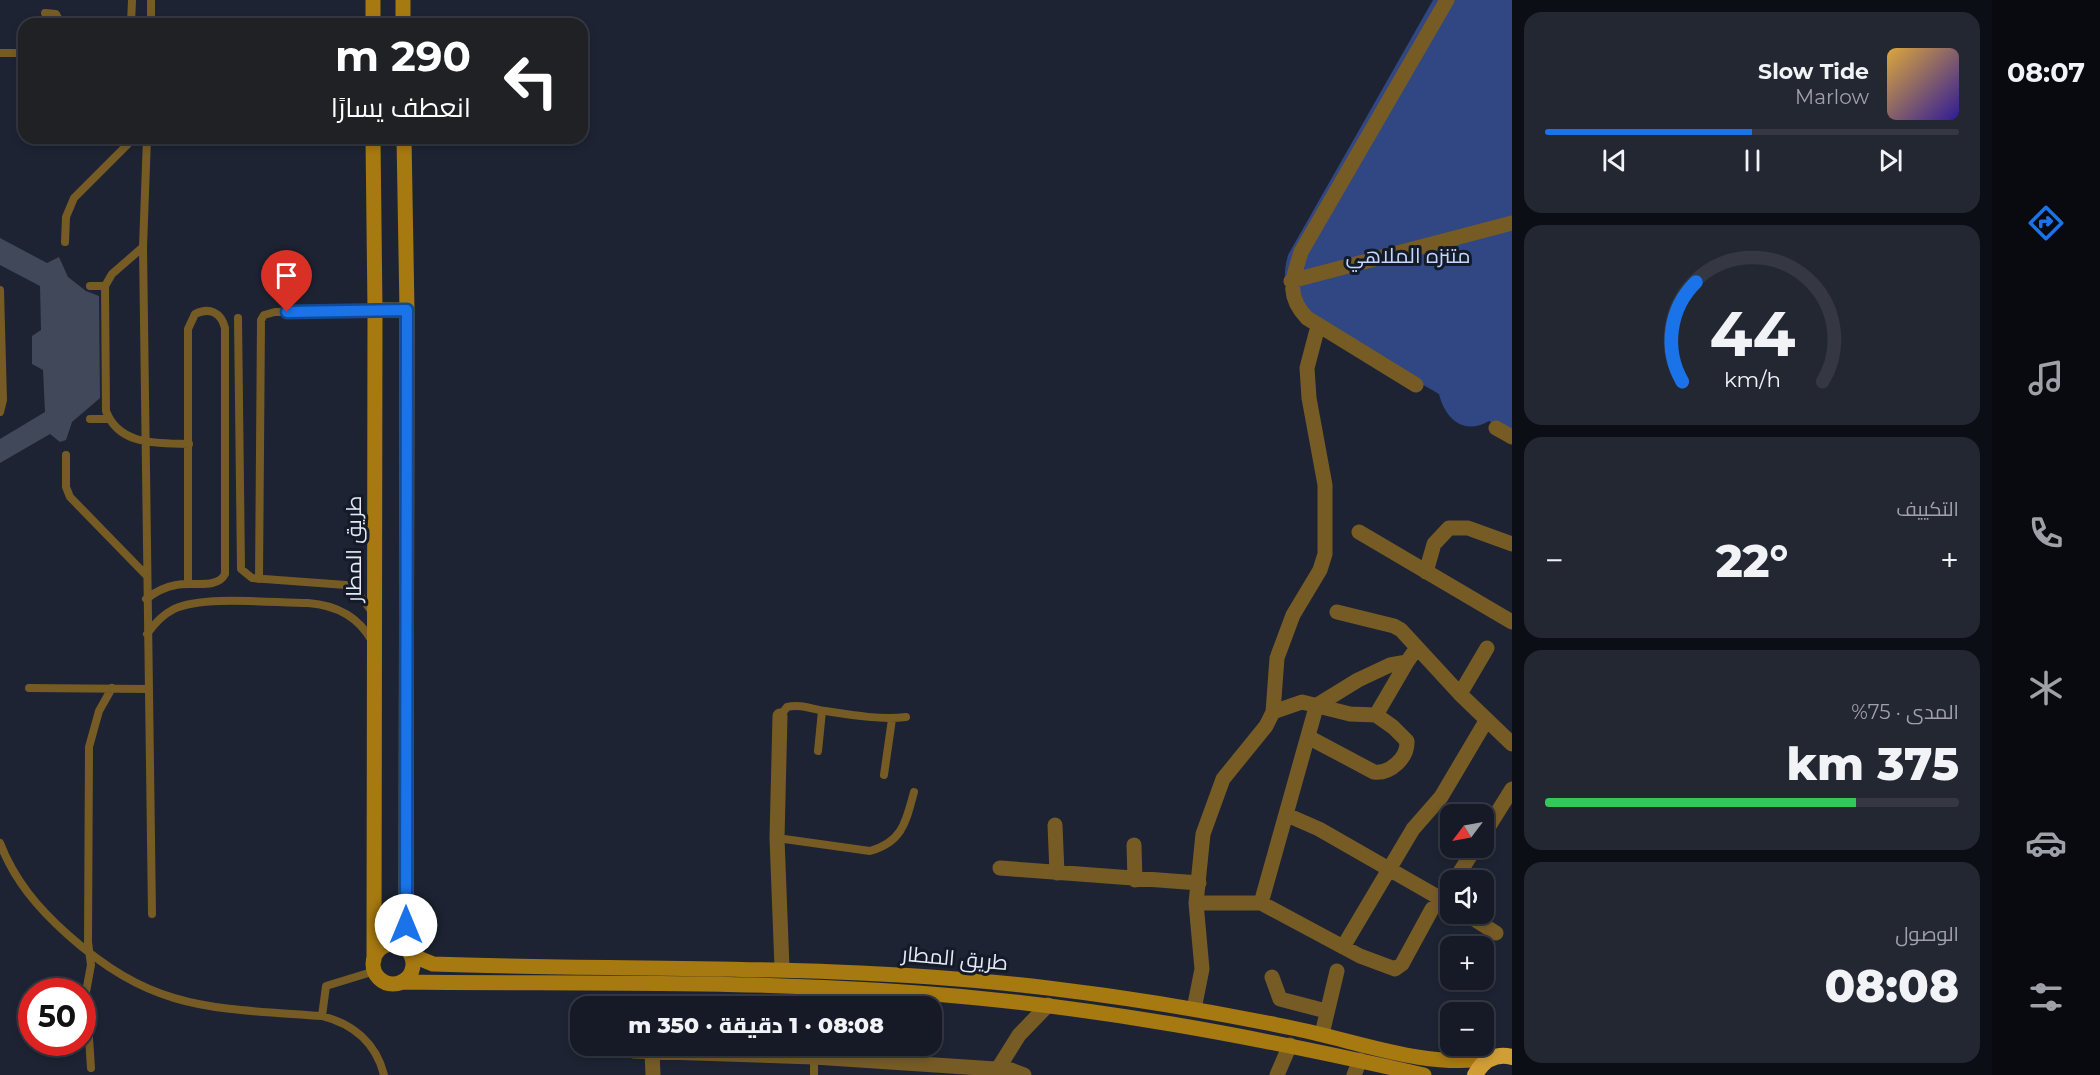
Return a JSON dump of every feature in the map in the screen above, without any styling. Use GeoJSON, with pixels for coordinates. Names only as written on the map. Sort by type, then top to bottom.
{"type":"FeatureCollection","features":[{"type":"Feature","properties":{"kind":"highway"},"geometry":{"type":"LineString","coordinates":[[1475,1075],[1484,1063],[1504,1054]]}},
{"type":"Feature","properties":{"kind":"main road"},"geometry":{"type":"LineString","coordinates":[[373,0],[373,18]]}},
{"type":"Feature","properties":{"kind":"main road"},"geometry":{"type":"LineString","coordinates":[[403,0],[403,18]]}},
{"type":"Feature","properties":{"kind":"main road","name":"طريق المطار"},"geometry":{"type":"LineString","coordinates":[[373,144],[374,966]]}},
{"type":"Feature","properties":{"kind":"main road"},"geometry":{"type":"LineString","coordinates":[[404,144],[407,310],[408,952],[413,964],[411,973],[401,982],[383,981],[374,966],[381,949],[388,945],[408,952]]}},
{"type":"Feature","properties":{"kind":"main road"},"geometry":{"type":"LineString","coordinates":[[375,310],[407,310]]}},
{"type":"Feature","properties":{"kind":"main road","name":"طريق المطار"},"geometry":{"type":"LineString","coordinates":[[408,952],[425,963],[441,964],[782,968],[920,976],[1049,988],[1194,1009],[1322,1034],[1428,1059],[1460,1061],[1504,1054]]}},
{"type":"Feature","properties":{"kind":"main road"},"geometry":{"type":"LineString","coordinates":[[782,968],[782,986]]}},
{"type":"Feature","properties":{"kind":"main road","name":"طريق المطار"},"geometry":{"type":"LineString","coordinates":[[401,982],[782,986],[919,993],[1048,1005],[1191,1026],[1290,1045],[1357,1068],[1424,1075]]}},
{"type":"Feature","properties":{"kind":"main road"},"geometry":{"type":"LineString","coordinates":[[1048,1005],[1049,988]]}},
{"type":"Feature","properties":{"kind":"street"},"geometry":{"type":"LineString","coordinates":[[1416,385],[1318,326],[1296,304],[1291,281],[1301,252],[1447,0]]}},
{"type":"Feature","properties":{"kind":"street"},"geometry":{"type":"LineString","coordinates":[[1291,281],[1512,224]]}},
{"type":"Feature","properties":{"kind":"street"},"geometry":{"type":"LineString","coordinates":[[1194,1009],[1202,961],[1196,903],[1203,834],[1223,779],[1262,731],[1273,712],[1277,658],[1293,615],[1320,570],[1325,554],[1325,486],[1309,398],[1307,368],[1318,326]]}},
{"type":"Feature","properties":{"kind":"street"},"geometry":{"type":"LineString","coordinates":[[1496,428],[1512,437]]}},
{"type":"Feature","properties":{"kind":"street"},"geometry":{"type":"LineString","coordinates":[[1426,572],[1434,544],[1449,528],[1468,528],[1512,544]]}},
{"type":"Feature","properties":{"kind":"street"},"geometry":{"type":"LineString","coordinates":[[1359,532],[1374,538],[1393,554],[1512,622]]}},
{"type":"Feature","properties":{"kind":"street"},"geometry":{"type":"LineString","coordinates":[[1336,612],[1394,626],[1406,635],[1416,649],[1486,721],[1512,744]]}},
{"type":"Feature","properties":{"kind":"street"},"geometry":{"type":"LineString","coordinates":[[1460,694],[1488,648]]}},
{"type":"Feature","properties":{"kind":"street"},"geometry":{"type":"LineString","coordinates":[[1376,715],[1416,649]]}},
{"type":"Feature","properties":{"kind":"street"},"geometry":{"type":"LineString","coordinates":[[1261,903],[1267,874],[1287,814],[1312,717],[1319,704],[1378,670],[1407,662]]}},
{"type":"Feature","properties":{"kind":"street"},"geometry":{"type":"LineString","coordinates":[[1273,712],[1296,701],[1319,704],[1350,714],[1376,715],[1407,741],[1404,753],[1394,767],[1386,771],[1374,772],[1308,737]]}},
{"type":"Feature","properties":{"kind":"street"},"geometry":{"type":"LineString","coordinates":[[780,716],[777,838],[782,968]]}},
{"type":"Feature","properties":{"kind":"street"},"geometry":{"type":"LineString","coordinates":[[1343,947],[1413,829],[1441,797],[1486,721]]}},
{"type":"Feature","properties":{"kind":"street"},"geometry":{"type":"LineString","coordinates":[[1494,818],[1512,789]]}},
{"type":"Feature","properties":{"kind":"street"},"geometry":{"type":"LineString","coordinates":[[1287,814],[1319,829],[1388,870],[1440,893]]}},
{"type":"Feature","properties":{"kind":"street"},"geometry":{"type":"LineString","coordinates":[[1056,825],[1057,873]]}},
{"type":"Feature","properties":{"kind":"street"},"geometry":{"type":"LineString","coordinates":[[1134,845],[1135,880]]}},
{"type":"Feature","properties":{"kind":"street"},"geometry":{"type":"LineString","coordinates":[[1000,868],[1135,880],[1199,883]]}},
{"type":"Feature","properties":{"kind":"street"},"geometry":{"type":"LineString","coordinates":[[1196,903],[1261,903],[1343,947],[1389,968],[1397,968],[1432,909],[1440,903]]}},
{"type":"Feature","properties":{"kind":"street"},"geometry":{"type":"LineString","coordinates":[[1482,924],[1496,933]]}},
{"type":"Feature","properties":{"kind":"street"},"geometry":{"type":"LineString","coordinates":[[1322,1034],[1337,971]]}},
{"type":"Feature","properties":{"kind":"street"},"geometry":{"type":"LineString","coordinates":[[1272,977],[1280,999],[1326,1011]]}},
{"type":"Feature","properties":{"kind":"street"},"geometry":{"type":"LineString","coordinates":[[995,1072],[1019,1035],[1048,1005]]}},
{"type":"Feature","properties":{"kind":"street"},"geometry":{"type":"LineString","coordinates":[[1277,1075],[1290,1045]]}},
{"type":"Feature","properties":{"kind":"street"},"geometry":{"type":"LineString","coordinates":[[652,1056],[653,1075]]}},
{"type":"Feature","properties":{"kind":"street"},"geometry":{"type":"LineString","coordinates":[[782,1056],[814,1057],[891,1068],[995,1072],[1011,1070],[1024,1075]]}},
{"type":"Feature","properties":{"kind":"lane"},"geometry":{"type":"LineString","coordinates":[[131,18],[132,0]]}},
{"type":"Feature","properties":{"kind":"lane"},"geometry":{"type":"LineString","coordinates":[[151,0],[151,18]]}},
{"type":"Feature","properties":{"kind":"lane"},"geometry":{"type":"LineString","coordinates":[[45,13],[56,14],[58,18]]}},
{"type":"Feature","properties":{"kind":"lane"},"geometry":{"type":"LineString","coordinates":[[0,54],[18,53]]}},
{"type":"Feature","properties":{"kind":"lane"},"geometry":{"type":"LineString","coordinates":[[65,242],[66,217],[74,198],[128,144]]}},
{"type":"Feature","properties":{"kind":"lane"},"geometry":{"type":"LineString","coordinates":[[147,144],[143,247],[152,914]]}},
{"type":"Feature","properties":{"kind":"lane"},"geometry":{"type":"LineString","coordinates":[[143,247],[112,274],[105,286],[105,403],[109,419],[115,426],[145,443],[189,444]]}},
{"type":"Feature","properties":{"kind":"lane"},"geometry":{"type":"LineString","coordinates":[[90,286],[105,286]]}},
{"type":"Feature","properties":{"kind":"lane"},"geometry":{"type":"LineString","coordinates":[[0,290],[3,400],[0,412]]}},
{"type":"Feature","properties":{"kind":"lane"},"geometry":{"type":"LineString","coordinates":[[146,599],[170,586],[219,582],[223,579],[226,569],[225,328],[217,314],[210,310],[195,315],[188,329],[188,583]]}},
{"type":"Feature","properties":{"kind":"lane"},"geometry":{"type":"LineString","coordinates":[[259,579],[261,320],[264,315],[275,312],[375,310]]}},
{"type":"Feature","properties":{"kind":"lane"},"geometry":{"type":"LineString","coordinates":[[238,318],[239,561],[246,574],[259,579],[346,585],[359,594],[374,616]]}},
{"type":"Feature","properties":{"kind":"lane"},"geometry":{"type":"LineString","coordinates":[[90,419],[109,419]]}},
{"type":"Feature","properties":{"kind":"lane"},"geometry":{"type":"LineString","coordinates":[[66,455],[65,482],[70,497],[146,575]]}},
{"type":"Feature","properties":{"kind":"lane"},"geometry":{"type":"LineString","coordinates":[[147,635],[163,616],[191,603],[308,603],[321,604],[348,614],[367,633],[374,645]]}},
{"type":"Feature","properties":{"kind":"lane"},"geometry":{"type":"LineString","coordinates":[[29,688],[148,689]]}},
{"type":"Feature","properties":{"kind":"lane"},"geometry":{"type":"LineString","coordinates":[[88,978],[91,968],[89,953],[89,747],[99,711],[112,688]]}},
{"type":"Feature","properties":{"kind":"lane"},"geometry":{"type":"LineString","coordinates":[[780,716],[790,706],[800,705],[822,711],[892,719],[906,717]]}},
{"type":"Feature","properties":{"kind":"lane"},"geometry":{"type":"LineString","coordinates":[[818,751],[822,711]]}},
{"type":"Feature","properties":{"kind":"lane"},"geometry":{"type":"LineString","coordinates":[[884,775],[892,719]]}},
{"type":"Feature","properties":{"kind":"lane"},"geometry":{"type":"LineString","coordinates":[[777,838],[870,851],[876,849],[891,841],[902,830],[914,792]]}},
{"type":"Feature","properties":{"kind":"lane"},"geometry":{"type":"LineString","coordinates":[[0,843],[8,862],[29,896],[55,924],[122,977],[180,1001],[222,1008],[322,1016],[336,1020],[361,1035],[379,1059],[384,1075]]}},
{"type":"Feature","properties":{"kind":"lane"},"geometry":{"type":"LineString","coordinates":[[322,1016],[327,986],[374,966]]}},
{"type":"Feature","properties":{"kind":"lane"},"geometry":{"type":"LineString","coordinates":[[90,1056],[91,1068]]}},
{"type":"Feature","properties":{"kind":"lane"},"geometry":{"type":"LineString","coordinates":[[814,1057],[814,1075]]}},
{"type":"Feature","properties":{"kind":"green space","name":"متنزه الملاهي"},"geometry":{"type":"Polygon","coordinates":[[[1433,0],[1512,0],[1512,434],[1489,421],[1471,426],[1456,422],[1446,410],[1439,394],[1300,314],[1286,286],[1285,272],[1288,255],[1433,0]]]}},
{"type":"Feature","properties":{"kind":"building"},"geometry":{"type":"Polygon","coordinates":[[[0,238],[47,263],[59,257],[68,277],[86,291],[99,296],[100,398],[72,422],[66,440],[60,442],[50,434],[0,463],[0,439],[45,412],[43,370],[32,364],[32,336],[41,330],[40,286],[0,265],[0,238]]]}},
{"type":"Feature","properties":{"kind":"route"},"geometry":{"type":"LineString","coordinates":[[287,312],[407,310],[406,925]]}}]}
